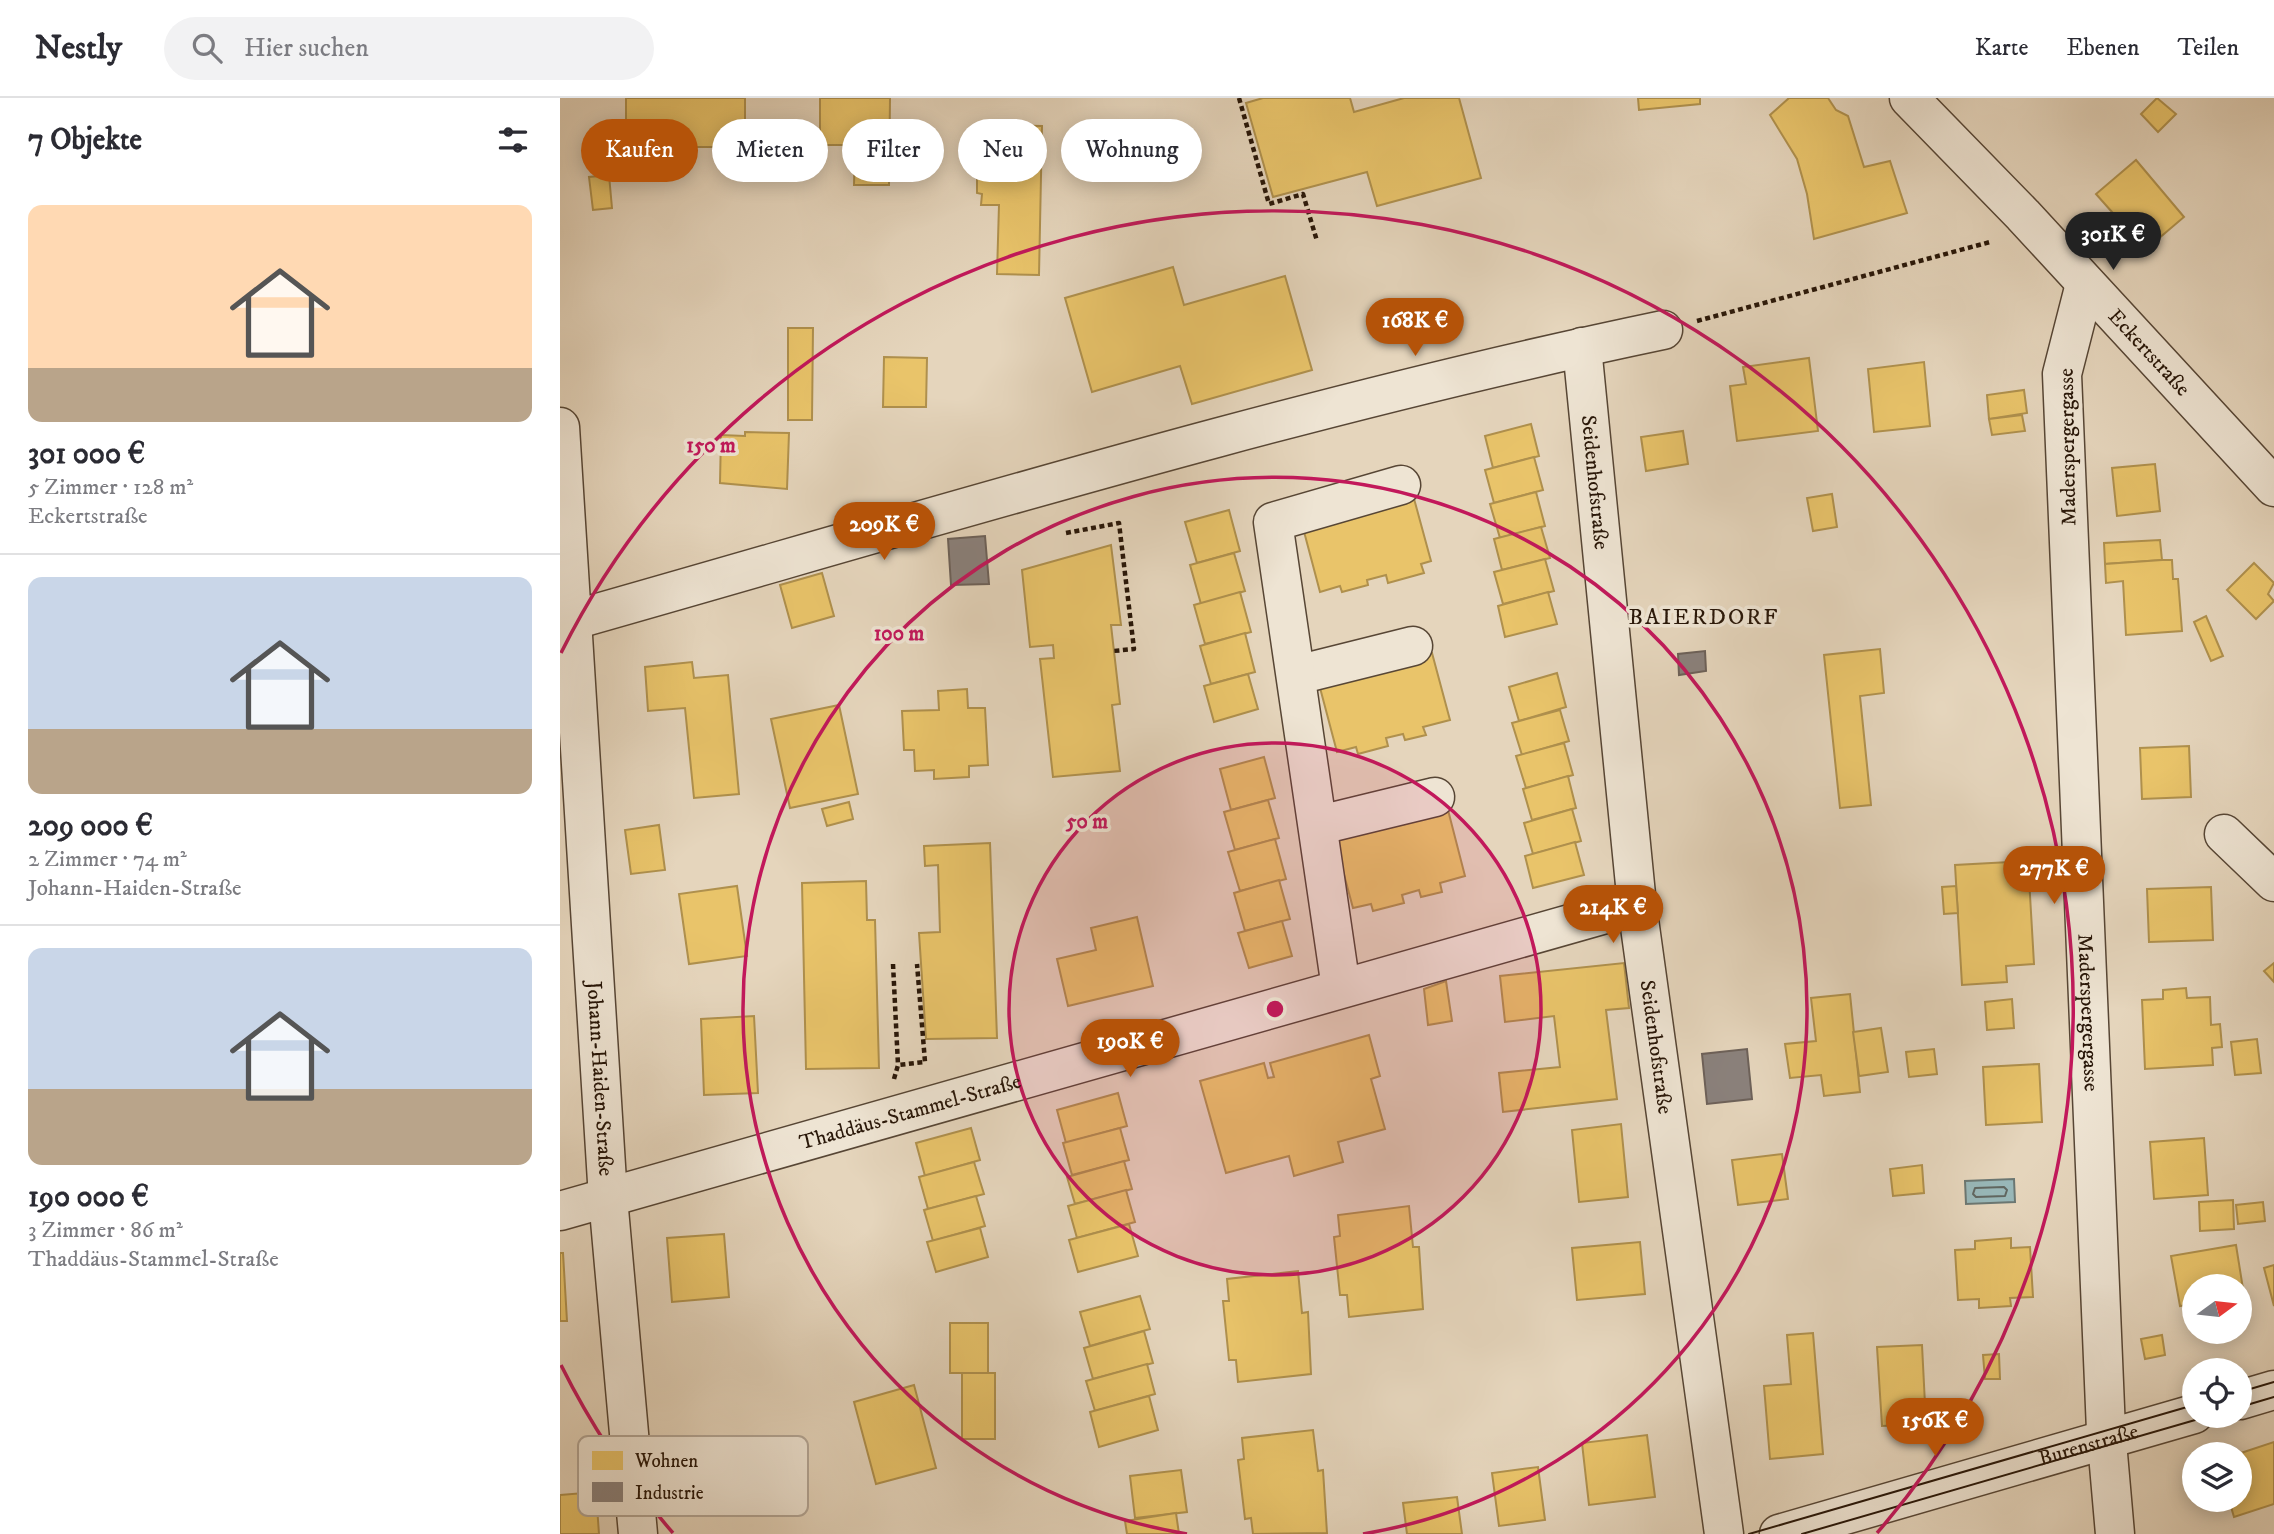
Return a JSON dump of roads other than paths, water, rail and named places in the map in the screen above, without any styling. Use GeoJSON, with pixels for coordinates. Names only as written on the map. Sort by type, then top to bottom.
{"type":"FeatureCollection","features":[{"type":"Feature","properties":{"kind":"street","name":"Eckertstraße"},"geometry":{"type":"LineString","coordinates":[[1909,98],[2023,215],[2274,487]]}},
{"type":"Feature","properties":{"kind":"street","name":"Maderspergergasse"},"geometry":{"type":"LineString","coordinates":[[2085,284],[2062,374],[2107,1440],[2115,1534]]}},
{"type":"Feature","properties":{"kind":"street"},"geometry":{"type":"LineString","coordinates":[[570,621],[1182,446],[1582,346],[1663,330]]}},
{"type":"Feature","properties":{"kind":"street","name":"Seidenhofstraße"},"geometry":{"type":"LineString","coordinates":[[1582,346],[1637,905],[1724,1534]]}},
{"type":"Feature","properties":{"kind":"street","name":"Johann-Haiden-Straße"},"geometry":{"type":"LineString","coordinates":[[560,427],[608,1198],[629,1436]]}},
{"type":"Feature","properties":{"kind":"street"},"geometry":{"type":"LineString","coordinates":[[1341,988],[1320,825],[1273,522],[1401,485]]}},
{"type":"Feature","properties":{"kind":"street"},"geometry":{"type":"LineString","coordinates":[[1297,675],[1413,646]]}},
{"type":"Feature","properties":{"kind":"street"},"geometry":{"type":"LineString","coordinates":[[1320,825],[1435,797]]}},
{"type":"Feature","properties":{"kind":"street"},"geometry":{"type":"LineString","coordinates":[[2224,834],[2274,881]]}},
{"type":"Feature","properties":{"kind":"street","name":"Thaddäus-Stammel-Straße"},"geometry":{"type":"LineString","coordinates":[[560,1211],[1637,905]]}},
{"type":"Feature","properties":{"kind":"street"},"geometry":{"type":"LineString","coordinates":[[2252,1396],[2274,1390]]}},
{"type":"Feature","properties":{"kind":"street","name":"Burenstraße"},"geometry":{"type":"LineString","coordinates":[[1779,1534],[2182,1418]]}},
{"type":"Feature","properties":{"kind":"street","name":"Johann-Haiden-Straße"},"geometry":{"type":"LineString","coordinates":[[636,1516],[638,1534]]}},
{"type":"Feature","properties":{"kind":"water"},"geometry":{"type":"Polygon","coordinates":[[[2014,1179],[2015,1202],[1966,1204],[1965,1181],[2014,1179]]]}},
{"type":"Feature","properties":{"kind":"tram line"},"geometry":{"type":"LineString","coordinates":[[2252,1388],[2274,1382]]}},
{"type":"Feature","properties":{"kind":"tram line"},"geometry":{"type":"LineString","coordinates":[[2252,1403],[2274,1397]]}},
{"type":"Feature","properties":{"kind":"tram line"},"geometry":{"type":"LineString","coordinates":[[1749,1534],[2182,1408]]}},
{"type":"Feature","properties":{"kind":"tram line"},"geometry":{"type":"LineString","coordinates":[[1802,1534],[2182,1424]]}},
{"type":"Feature","properties":{"kind":"district","name":"BAIERDORF"},"geometry":{"type":"Point","coordinates":[1704,616]}}]}
